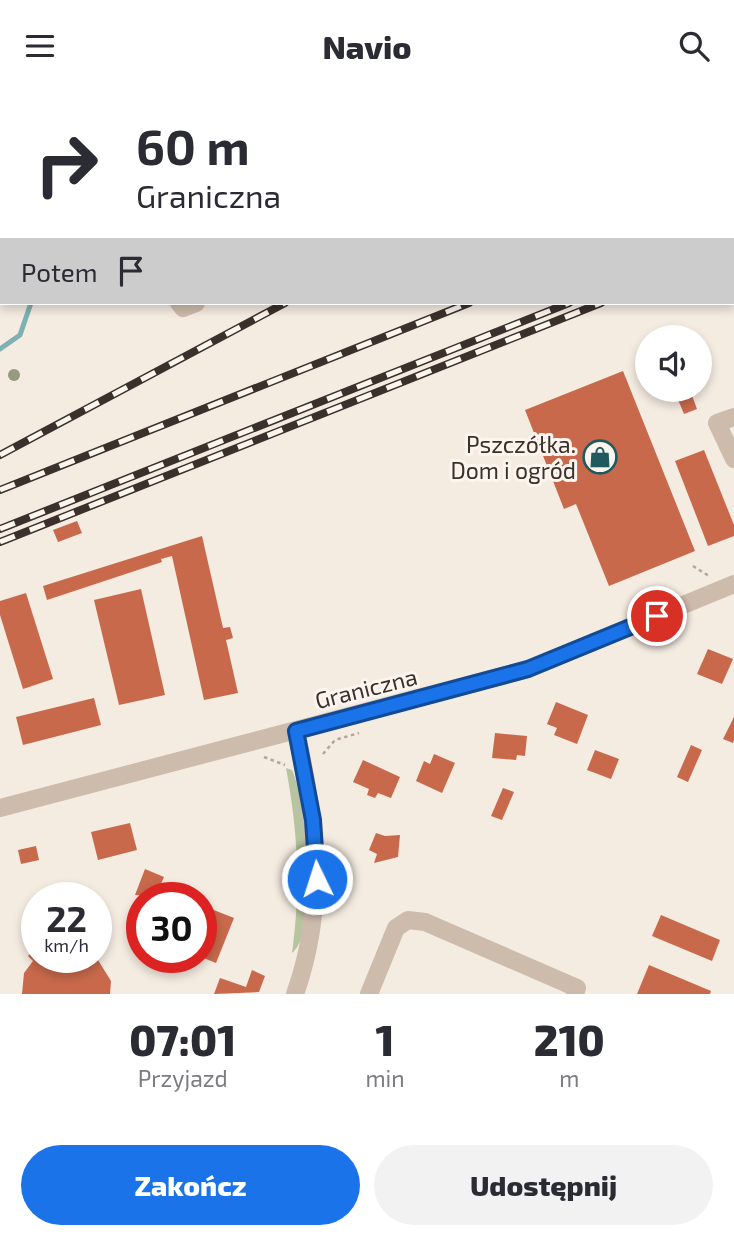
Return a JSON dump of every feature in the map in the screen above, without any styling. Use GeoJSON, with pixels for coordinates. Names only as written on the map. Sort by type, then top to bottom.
{"type":"FeatureCollection","features":[{"type":"Feature","properties":{"kind":"street"},"geometry":{"type":"LineString","coordinates":[[734,417],[717,423],[734,459]]}},
{"type":"Feature","properties":{"kind":"street","name":"Graniczna"},"geometry":{"type":"LineString","coordinates":[[0,808],[528,669],[734,584]]}},
{"type":"Feature","properties":{"kind":"street"},"geometry":{"type":"LineString","coordinates":[[295,994],[309,956],[317,879],[313,820],[296,731]]}},
{"type":"Feature","properties":{"kind":"street"},"geometry":{"type":"LineString","coordinates":[[369,994],[397,928],[408,920],[425,922],[578,988],[575,994]]}},
{"type":"Feature","properties":{"kind":"green space"},"geometry":{"type":"Polygon","coordinates":[[[286,768],[292,770],[302,808],[308,895],[300,941],[292,953],[297,906],[297,860],[286,768]]]}},
{"type":"Feature","properties":{"kind":"building","name":"Pszczółka. Dom i ogród"},"geometry":{"type":"Polygon","coordinates":[[[623,371],[695,551],[609,586],[576,504],[564,509],[525,410],[623,371]]]}},
{"type":"Feature","properties":{"kind":"building"},"geometry":{"type":"Polygon","coordinates":[[[679,402],[694,402],[697,409],[684,414],[679,402]]]}},
{"type":"Feature","properties":{"kind":"building"},"geometry":{"type":"Polygon","coordinates":[[[704,450],[734,525],[734,536],[708,546],[675,461],[704,450]]]}},
{"type":"Feature","properties":{"kind":"building"},"geometry":{"type":"Polygon","coordinates":[[[77,521],[82,533],[58,542],[53,530],[77,521]]]}},
{"type":"Feature","properties":{"kind":"building"},"geometry":{"type":"Polygon","coordinates":[[[202,536],[223,628],[230,627],[233,638],[226,640],[238,693],[204,700],[172,556],[161,559],[162,562],[47,600],[43,586],[202,536]]]}},
{"type":"Feature","properties":{"kind":"building"},"geometry":{"type":"Polygon","coordinates":[[[141,589],[165,695],[119,705],[94,600],[141,589]]]}},
{"type":"Feature","properties":{"kind":"building"},"geometry":{"type":"Polygon","coordinates":[[[26,593],[53,679],[23,689],[0,615],[0,601],[26,593]]]}},
{"type":"Feature","properties":{"kind":"building"},"geometry":{"type":"Polygon","coordinates":[[[708,649],[733,659],[722,684],[697,674],[708,649]]]}},
{"type":"Feature","properties":{"kind":"building"},"geometry":{"type":"Polygon","coordinates":[[[94,698],[101,725],[23,745],[16,717],[94,698]]]}},
{"type":"Feature","properties":{"kind":"building"},"geometry":{"type":"Polygon","coordinates":[[[556,702],[588,715],[577,744],[554,735],[557,728],[547,724],[556,702]]]}},
{"type":"Feature","properties":{"kind":"building"},"geometry":{"type":"Polygon","coordinates":[[[734,717],[734,740],[733,743],[723,739],[734,717]]]}},
{"type":"Feature","properties":{"kind":"building"},"geometry":{"type":"Polygon","coordinates":[[[495,733],[527,736],[525,756],[517,755],[516,760],[492,758],[495,733]]]}},
{"type":"Feature","properties":{"kind":"building"},"geometry":{"type":"Polygon","coordinates":[[[691,745],[702,750],[688,782],[677,777],[691,745]]]}},
{"type":"Feature","properties":{"kind":"building"},"geometry":{"type":"Polygon","coordinates":[[[595,750],[619,759],[611,779],[587,770],[595,750]]]}},
{"type":"Feature","properties":{"kind":"building"},"geometry":{"type":"Polygon","coordinates":[[[434,754],[455,763],[442,793],[416,781],[424,761],[430,764],[434,754]]]}},
{"type":"Feature","properties":{"kind":"building"},"geometry":{"type":"Polygon","coordinates":[[[363,760],[400,777],[391,798],[378,793],[375,798],[367,795],[369,789],[353,782],[363,760]]]}},
{"type":"Feature","properties":{"kind":"building"},"geometry":{"type":"Polygon","coordinates":[[[503,788],[514,792],[502,820],[491,816],[503,788]]]}},
{"type":"Feature","properties":{"kind":"building"},"geometry":{"type":"Polygon","coordinates":[[[130,823],[137,850],[98,860],[91,832],[130,823]]]}},
{"type":"Feature","properties":{"kind":"building"},"geometry":{"type":"Polygon","coordinates":[[[376,833],[385,836],[400,835],[398,857],[374,863],[377,854],[369,850],[376,833]]]}},
{"type":"Feature","properties":{"kind":"building"},"geometry":{"type":"Polygon","coordinates":[[[36,846],[39,860],[21,864],[18,850],[36,846]]]}},
{"type":"Feature","properties":{"kind":"building"},"geometry":{"type":"Polygon","coordinates":[[[145,869],[164,877],[162,882],[140,882],[145,869]]]}},
{"type":"Feature","properties":{"kind":"building"},"geometry":{"type":"Polygon","coordinates":[[[217,911],[234,918],[217,960],[217,911]]]}},
{"type":"Feature","properties":{"kind":"building"},"geometry":{"type":"Polygon","coordinates":[[[661,915],[720,940],[712,961],[652,936],[661,915]]]}},
{"type":"Feature","properties":{"kind":"building"},"geometry":{"type":"Polygon","coordinates":[[[649,965],[711,991],[710,994],[637,994],[649,965]]]}},
{"type":"Feature","properties":{"kind":"building"},"geometry":{"type":"Polygon","coordinates":[[[252,970],[265,976],[259,992],[214,994],[220,978],[246,987],[252,970]]]}},
{"type":"Feature","properties":{"kind":"building"},"geometry":{"type":"Polygon","coordinates":[[[24,973],[106,973],[111,981],[110,994],[22,994],[24,973]]]}},
{"type":"Feature","properties":{"kind":"waterway"},"geometry":{"type":"LineString","coordinates":[[0,349],[20,335],[30,305]]}},
{"type":"Feature","properties":{"kind":"railway"},"geometry":{"type":"LineString","coordinates":[[0,455],[281,305]]}},
{"type":"Feature","properties":{"kind":"railway"},"geometry":{"type":"LineString","coordinates":[[0,490],[464,305]]}},
{"type":"Feature","properties":{"kind":"railway"},"geometry":{"type":"LineString","coordinates":[[0,529],[564,305]]}},
{"type":"Feature","properties":{"kind":"railway"},"geometry":{"type":"LineString","coordinates":[[0,542],[596,305]]}},
{"type":"Feature","properties":{"kind":"place","name":"Pszczółka. Dom i ogród"},"geometry":{"type":"Point","coordinates":[600,457]}},
{"type":"Feature","properties":{"kind":"route"},"geometry":{"type":"LineString","coordinates":[[317,879],[313,820],[296,731],[443,694],[528,669],[657,616]]}}]}
